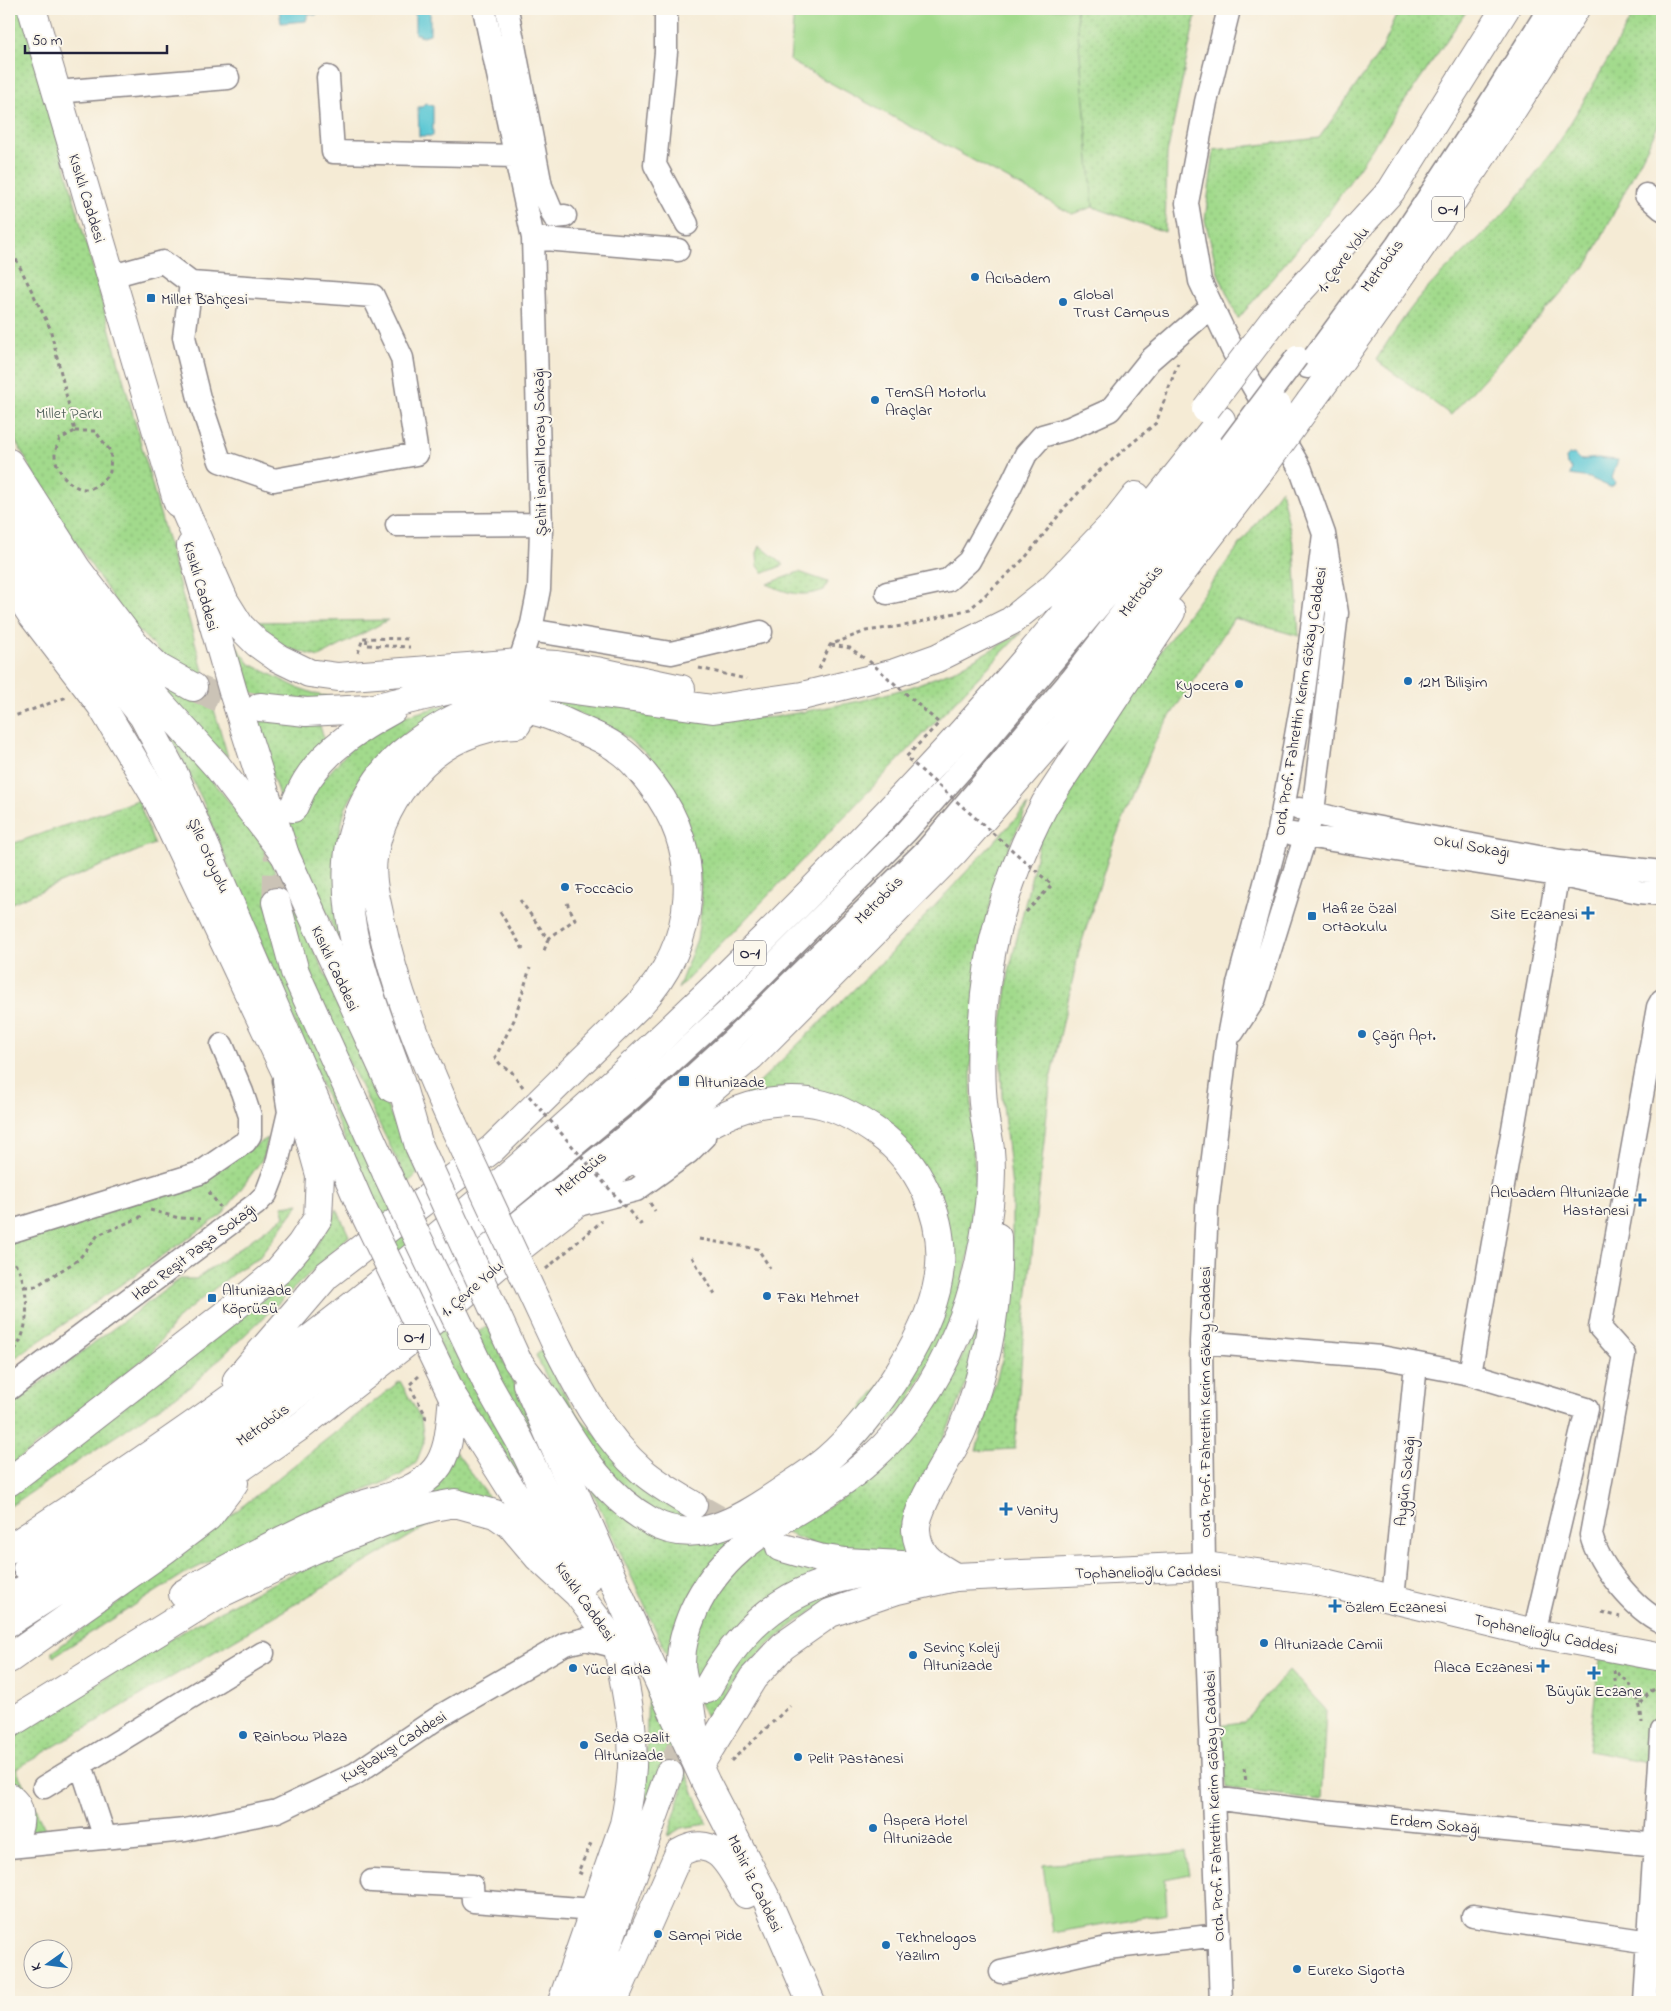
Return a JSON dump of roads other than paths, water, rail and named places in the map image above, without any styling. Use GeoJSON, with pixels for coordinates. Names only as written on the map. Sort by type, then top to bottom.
{"type":"FeatureCollection","features":[{"type":"Feature","properties":{"kind":"main road","name":"Kısıklı Caddesi"},"geometry":{"type":"LineString","coordinates":[[32,9],[233,692],[285,854],[419,1146]]}},
{"type":"Feature","properties":{"kind":"main road","name":"1. Çevre Yolu"},"geometry":{"type":"LineString","coordinates":[[1213,415],[1286,319],[1391,191],[1505,9]]}},
{"type":"Feature","properties":{"kind":"main road","name":"O-1"},"geometry":{"type":"LineString","coordinates":[[573,1206],[751,1056],[955,850],[1061,730],[1244,458],[1310,402],[1408,268],[1512,113],[1575,9]]}},
{"type":"Feature","properties":{"kind":"main road","name":"O-1"},"geometry":{"type":"LineString","coordinates":[[9,1549],[113,1481],[328,1325],[475,1205],[664,1038],[790,913],[949,746],[1085,588],[1213,415]]}},
{"type":"Feature","properties":{"kind":"main road"},"geometry":{"type":"LineString","coordinates":[[260,707],[306,712],[369,709],[475,684],[495,684],[545,686],[713,709],[802,696],[912,667],[937,658],[1011,621],[1051,588],[1213,415]]}},
{"type":"Feature","properties":{"kind":"main road"},"geometry":{"type":"LineString","coordinates":[[955,1577],[925,1558],[918,1543],[916,1528],[921,1510],[961,1433],[978,1391],[989,1342],[996,1293],[996,1198],[983,1111],[983,1018],[988,968],[1000,914],[1029,834],[1045,804],[1206,560],[1244,458]]}},
{"type":"Feature","properties":{"kind":"main road"},"geometry":{"type":"LineString","coordinates":[[9,463],[77,569],[136,646],[160,668],[193,687]]}},
{"type":"Feature","properties":{"kind":"main road"},"geometry":{"type":"LineString","coordinates":[[172,481],[225,602],[240,626],[257,643],[278,658],[309,673],[338,677],[519,663],[596,670],[710,693],[737,696],[802,696]]}},
{"type":"Feature","properties":{"kind":"main road"},"geometry":{"type":"LineString","coordinates":[[9,497],[48,564],[115,652],[217,766],[285,854]]}},
{"type":"Feature","properties":{"kind":"main road","name":"Şile Otoyolu"},"geometry":{"type":"LineString","coordinates":[[9,535],[34,579],[142,716],[174,774],[360,1204]]}},
{"type":"Feature","properties":{"kind":"main road"},"geometry":{"type":"LineString","coordinates":[[9,580],[32,615],[101,705],[152,791],[304,1114],[337,1173],[360,1204],[453,1397],[447,1443],[443,1457],[434,1471],[418,1483],[394,1495],[346,1511],[234,1563],[9,1706]]}},
{"type":"Feature","properties":{"kind":"main road"},"geometry":{"type":"LineString","coordinates":[[293,808],[309,778],[343,741],[395,708],[426,697]]}},
{"type":"Feature","properties":{"kind":"main road"},"geometry":{"type":"LineString","coordinates":[[209,1413],[327,1274],[492,1149],[653,990],[666,971],[677,948],[688,899],[688,872],[682,843],[664,801],[638,767],[619,749],[547,713],[519,708],[471,712],[428,733],[400,755],[378,779],[359,817],[350,842],[348,890],[365,986],[393,1060],[419,1146],[517,1360],[556,1414],[590,1468],[622,1501],[651,1522],[682,1533],[711,1530],[756,1508],[828,1458],[858,1427],[898,1372],[918,1336],[934,1297],[940,1267],[940,1235],[932,1205],[914,1169],[887,1140],[852,1115],[822,1103],[788,1101],[759,1104],[742,1110],[698,1132],[573,1206]]}},
{"type":"Feature","properties":{"kind":"main road"},"geometry":{"type":"LineString","coordinates":[[571,725],[508,724],[480,730],[458,739],[425,761],[403,785],[388,811],[373,859],[373,888],[387,951],[411,1027],[452,1122],[555,1342],[601,1426],[622,1452],[643,1472],[693,1506]]}},
{"type":"Feature","properties":{"kind":"main road"},"geometry":{"type":"LineString","coordinates":[[276,902],[295,972],[387,1174],[487,1383],[524,1450],[618,1647]]}},
{"type":"Feature","properties":{"kind":"main road"},"geometry":{"type":"LineString","coordinates":[[9,1482],[175,1355],[278,1271],[301,1244],[318,1218],[320,1176],[304,1114]]}},
{"type":"Feature","properties":{"kind":"main road"},"geometry":{"type":"LineString","coordinates":[[703,1774],[681,1662],[689,1621],[699,1598],[713,1576],[739,1548],[761,1532],[849,1478],[888,1443],[909,1420],[944,1360],[969,1302],[984,1232],[990,1152]]}},
{"type":"Feature","properties":{"kind":"main road","name":"1. Çevre Yolu"},"geometry":{"type":"LineString","coordinates":[[250,1462],[302,1425],[409,1342],[499,1264],[573,1206]]}},
{"type":"Feature","properties":{"kind":"main road","name":"Kısıklı Caddesi"},"geometry":{"type":"LineString","coordinates":[[517,1360],[630,1619],[703,1774]]}},
{"type":"Feature","properties":{"kind":"main road","name":"Kısıklı Caddesi"},"geometry":{"type":"LineString","coordinates":[[453,1397],[578,1594],[618,1647],[631,1724],[632,1764],[630,1795],[624,1824],[562,2002]]}},
{"type":"Feature","properties":{"kind":"main road","name":"O-1"},"geometry":{"type":"LineString","coordinates":[[9,1622],[131,1544],[250,1462]]}},
{"type":"Feature","properties":{"kind":"main road"},"geometry":{"type":"LineString","coordinates":[[9,1658],[163,1551],[208,1517],[250,1462]]}},
{"type":"Feature","properties":{"kind":"main road"},"geometry":{"type":"LineString","coordinates":[[9,1724],[217,1595],[313,1550],[394,1518],[432,1507],[455,1503],[495,1514],[511,1526],[538,1557],[578,1594]]}},
{"type":"Feature","properties":{"kind":"main road"},"geometry":{"type":"LineString","coordinates":[[780,1547],[819,1558],[845,1562],[920,1566],[955,1577]]}},
{"type":"Feature","properties":{"kind":"main road"},"geometry":{"type":"LineString","coordinates":[[707,1689],[722,1662],[740,1641],[764,1616],[787,1599],[812,1586],[839,1578],[865,1572],[920,1566]]}},
{"type":"Feature","properties":{"kind":"main road","name":"Tophanelioğlu Caddesi"},"geometry":{"type":"LineString","coordinates":[[955,1577],[1204,1566],[1317,1581],[1534,1633],[1662,1657]]}},
{"type":"Feature","properties":{"kind":"main road"},"geometry":{"type":"LineString","coordinates":[[703,1774],[753,1678],[783,1646],[830,1614],[897,1590],[955,1577]]}},
{"type":"Feature","properties":{"kind":"main road"},"geometry":{"type":"LineString","coordinates":[[587,2002],[669,1774]]}},
{"type":"Feature","properties":{"kind":"main road","name":"Mahir İz Caddesi"},"geometry":{"type":"LineString","coordinates":[[703,1774],[767,1900],[811,2002]]}},
{"type":"Feature","properties":{"kind":"main road"},"geometry":{"type":"LineString","coordinates":[[9,1797],[17,1806],[19,1826],[13,1839],[9,1841]]}},
{"type":"Feature","properties":{"kind":"main road"},"geometry":{"type":"LineString","coordinates":[[613,2002],[679,1853],[691,1846],[705,1845],[716,1849],[741,1885],[806,2002]]}},
{"type":"Feature","properties":{"kind":"street","name":"Şehit İsmail Moray Sokağı"},"geometry":{"type":"LineString","coordinates":[[484,9],[532,238],[541,524],[539,589],[530,630],[519,663]]}},
{"type":"Feature","properties":{"kind":"street"},"geometry":{"type":"LineString","coordinates":[[507,9],[541,186],[554,217],[565,216]]}},
{"type":"Feature","properties":{"kind":"street"},"geometry":{"type":"LineString","coordinates":[[666,9],[666,52],[655,165],[687,224]]}},
{"type":"Feature","properties":{"kind":"street","name":"Ord. Prof. Fahrettin Kerim Gökay Caddesi"},"geometry":{"type":"LineString","coordinates":[[1227,1042],[1255,998],[1313,812],[1336,613],[1324,534],[1301,470],[1234,353],[1200,281],[1187,203],[1206,102],[1229,9]]}},
{"type":"Feature","properties":{"kind":"street","name":"Metrobüs"},"geometry":{"type":"LineString","coordinates":[[9,1596],[215,1459],[344,1362],[646,1119],[732,1040],[934,842],[1067,684],[1244,458],[1302,362],[1385,239],[1532,9]]}},
{"type":"Feature","properties":{"kind":"street","name":"Metrobüs"},"geometry":{"type":"LineString","coordinates":[[1302,362],[1397,245],[1480,119],[1549,9]]}},
{"type":"Feature","properties":{"kind":"street"},"geometry":{"type":"LineString","coordinates":[[328,77],[333,152],[515,156]]}},
{"type":"Feature","properties":{"kind":"street"},"geometry":{"type":"LineString","coordinates":[[56,92],[228,78]]}},
{"type":"Feature","properties":{"kind":"street"},"geometry":{"type":"LineString","coordinates":[[532,238],[678,250]]}},
{"type":"Feature","properties":{"kind":"street"},"geometry":{"type":"LineString","coordinates":[[112,276],[163,262],[191,283],[373,296],[402,358],[417,454],[274,480],[220,461],[199,398],[184,337],[191,283]]}},
{"type":"Feature","properties":{"kind":"street"},"geometry":{"type":"LineString","coordinates":[[887,593],[948,580],[968,561],[1009,489],[1026,454],[1042,436],[1070,428],[1110,410],[1150,360],[1212,306]]}},
{"type":"Feature","properties":{"kind":"street","name":"Metrobüs"},"geometry":{"type":"LineString","coordinates":[[9,1578],[283,1387],[633,1097],[727,1011],[906,832],[971,759],[1124,577],[1244,458]]}},
{"type":"Feature","properties":{"kind":"street"},"geometry":{"type":"LineString","coordinates":[[397,525],[541,524]]}},
{"type":"Feature","properties":{"kind":"street","name":"Ord. Prof. Fahrettin Kerim Gökay Caddesi"},"geometry":{"type":"LineString","coordinates":[[1221,2002],[1204,1566],[1201,1342],[1208,1207],[1227,1042],[1238,984],[1284,806],[1304,691],[1324,534]]}},
{"type":"Feature","properties":{"kind":"street"},"geometry":{"type":"LineString","coordinates":[[530,630],[671,653],[761,632]]}},
{"type":"Feature","properties":{"kind":"street","name":"Okul Sokağı"},"geometry":{"type":"LineString","coordinates":[[1284,806],[1559,868],[1662,872]]}},
{"type":"Feature","properties":{"kind":"street"},"geometry":{"type":"LineString","coordinates":[[1279,831],[1559,868],[1639,892],[1662,894]]}},
{"type":"Feature","properties":{"kind":"street"},"geometry":{"type":"LineString","coordinates":[[1470,1374],[1559,868]]}},
{"type":"Feature","properties":{"kind":"street"},"geometry":{"type":"LineString","coordinates":[[1662,1000],[1658,1007],[1600,1328],[1624,1355],[1591,1535],[1596,1553],[1637,1607],[1647,1615],[1662,1622]]}},
{"type":"Feature","properties":{"kind":"street"},"geometry":{"type":"LineString","coordinates":[[11,1232],[200,1174],[245,1142],[250,1135],[250,1116],[222,1045]]}},
{"type":"Feature","properties":{"kind":"street","name":"Hacı Reşit Paşa Sokağı"},"geometry":{"type":"LineString","coordinates":[[9,1390],[256,1204],[266,1194],[276,1168],[289,1112],[280,1060]]}},
{"type":"Feature","properties":{"kind":"street"},"geometry":{"type":"LineString","coordinates":[[1201,1342],[1362,1356],[1416,1364],[1470,1374],[1587,1409],[1534,1633]]}},
{"type":"Feature","properties":{"kind":"street","name":"Aygün Sokağı"},"geometry":{"type":"LineString","coordinates":[[1393,1599],[1416,1364]]}},
{"type":"Feature","properties":{"kind":"street","name":"Kuşbakışı Caddesi"},"geometry":{"type":"LineString","coordinates":[[9,1847],[185,1830],[277,1811],[355,1774],[442,1715],[565,1644],[586,1639],[618,1647]]}},
{"type":"Feature","properties":{"kind":"street"},"geometry":{"type":"LineString","coordinates":[[44,1787],[263,1653]]}},
{"type":"Feature","properties":{"kind":"street"},"geometry":{"type":"LineString","coordinates":[[1645,2002],[1657,1845],[1653,1731]]}},
{"type":"Feature","properties":{"kind":"street"},"geometry":{"type":"LineString","coordinates":[[81,1765],[105,1838]]}},
{"type":"Feature","properties":{"kind":"street","name":"Erdem Sokağı"},"geometry":{"type":"LineString","coordinates":[[1214,1798],[1313,1811],[1657,1845]]}},
{"type":"Feature","properties":{"kind":"street"},"geometry":{"type":"LineString","coordinates":[[372,1881],[472,1886],[473,1901],[594,1910]]}},
{"type":"Feature","properties":{"kind":"street"},"geometry":{"type":"LineString","coordinates":[[1473,1916],[1650,1942]]}},
{"type":"Feature","properties":{"kind":"street"},"geometry":{"type":"LineString","coordinates":[[1001,1972],[1107,1948],[1219,1935]]}},
{"type":"Feature","properties":{"kind":"water"},"geometry":{"type":"Polygon","coordinates":[[[279,9],[319,9],[316,15],[308,14],[306,21],[281,23],[279,9]]]}},
{"type":"Feature","properties":{"kind":"water"},"geometry":{"type":"Polygon","coordinates":[[[415,9],[430,9],[430,34],[420,37],[420,34],[415,34],[415,9]]]}},
{"type":"Feature","properties":{"kind":"water"},"geometry":{"type":"Polygon","coordinates":[[[425,103],[433,106],[433,136],[419,136],[418,107],[422,107],[425,103]]]}},
{"type":"Feature","properties":{"kind":"water"},"geometry":{"type":"Polygon","coordinates":[[[1574,454],[1580,460],[1598,458],[1618,460],[1612,478],[1615,482],[1614,485],[1610,487],[1590,478],[1570,475],[1572,468],[1567,465],[1566,458],[1574,454]]]}},
{"type":"Feature","properties":{"kind":"tunnel"},"geometry":{"type":"LineString","coordinates":[[193,687],[226,701],[256,707]]}},
{"type":"Feature","properties":{"kind":"tunnel"},"geometry":{"type":"LineString","coordinates":[[276,902],[278,852],[284,833]]}},
{"type":"Feature","properties":{"kind":"tunnel"},"geometry":{"type":"LineString","coordinates":[[693,1505],[743,1533]]}},
{"type":"Feature","properties":{"kind":"tunnel"},"geometry":{"type":"LineString","coordinates":[[669,1774],[693,1720]]}},
{"type":"Feature","properties":{"kind":"place","name":"Acıbadem"},"geometry":{"type":"Point","coordinates":[975,277]}},
{"type":"Feature","properties":{"kind":"place","name":"Millet Bahçesi"},"geometry":{"type":"Point","coordinates":[151,298]}},
{"type":"Feature","properties":{"kind":"place","name":"Global Trust Campus"},"geometry":{"type":"Point","coordinates":[1063,302]}},
{"type":"Feature","properties":{"kind":"place","name":"TemSA Motorlu Araçlar"},"geometry":{"type":"Point","coordinates":[875,400]}},
{"type":"Feature","properties":{"kind":"place","name":"12M Bilişim"},"geometry":{"type":"Point","coordinates":[1408,681]}},
{"type":"Feature","properties":{"kind":"place","name":"Kyocera"},"geometry":{"type":"Point","coordinates":[1239,684]}},
{"type":"Feature","properties":{"kind":"place","name":"Foccacio"},"geometry":{"type":"Point","coordinates":[565,887]}},
{"type":"Feature","properties":{"kind":"place","name":"Site Eczanesi"},"geometry":{"type":"Point","coordinates":[1588,913]}},
{"type":"Feature","properties":{"kind":"place","name":"Hafize Özal Ortaokulu"},"geometry":{"type":"Point","coordinates":[1312,916]}},
{"type":"Feature","properties":{"kind":"place","name":"Çağrı Apt."},"geometry":{"type":"Point","coordinates":[1362,1034]}},
{"type":"Feature","properties":{"kind":"place","name":"Altunizade"},"geometry":{"type":"Point","coordinates":[684,1081]}},
{"type":"Feature","properties":{"kind":"place","name":"Acıbadem Altunizade Hastanesi"},"geometry":{"type":"Point","coordinates":[1640,1200]}},
{"type":"Feature","properties":{"kind":"place","name":"Fakı Mehmet"},"geometry":{"type":"Point","coordinates":[767,1296]}},
{"type":"Feature","properties":{"kind":"place","name":"Altunizade Köprüsü"},"geometry":{"type":"Point","coordinates":[212,1298]}},
{"type":"Feature","properties":{"kind":"place","name":"Vanity"},"geometry":{"type":"Point","coordinates":[1006,1509]}},
{"type":"Feature","properties":{"kind":"place","name":"Özlem Eczanesi"},"geometry":{"type":"Point","coordinates":[1335,1606]}},
{"type":"Feature","properties":{"kind":"place","name":"Altunizade Camii"},"geometry":{"type":"Point","coordinates":[1264,1643]}},
{"type":"Feature","properties":{"kind":"place","name":"Sevinç Koleji Altunizade"},"geometry":{"type":"Point","coordinates":[913,1655]}},
{"type":"Feature","properties":{"kind":"place","name":"Alaca Eczanesi"},"geometry":{"type":"Point","coordinates":[1543,1666]}},
{"type":"Feature","properties":{"kind":"place","name":"Yücel Gıda"},"geometry":{"type":"Point","coordinates":[573,1668]}},
{"type":"Feature","properties":{"kind":"place","name":"Büyük Eczane"},"geometry":{"type":"Point","coordinates":[1594,1673]}},
{"type":"Feature","properties":{"kind":"place","name":"Rainbow Plaza"},"geometry":{"type":"Point","coordinates":[243,1735]}},
{"type":"Feature","properties":{"kind":"place","name":"Seda Ozalit Altunizade"},"geometry":{"type":"Point","coordinates":[584,1745]}},
{"type":"Feature","properties":{"kind":"place","name":"Pelit Pastanesi"},"geometry":{"type":"Point","coordinates":[798,1757]}},
{"type":"Feature","properties":{"kind":"place","name":"Aspera Hotel Altunizade"},"geometry":{"type":"Point","coordinates":[873,1828]}},
{"type":"Feature","properties":{"kind":"place","name":"Sampi Pide"},"geometry":{"type":"Point","coordinates":[658,1934]}},
{"type":"Feature","properties":{"kind":"place","name":"Tekhnelogos Yazılım"},"geometry":{"type":"Point","coordinates":[886,1945]}},
{"type":"Feature","properties":{"kind":"place","name":"Eureko Sigorta"},"geometry":{"type":"Point","coordinates":[1297,1969]}},
{"type":"Feature","properties":{"kind":"park label","name":"Millet Parkı"},"geometry":{"type":"Point","coordinates":[69,412]}}]}
